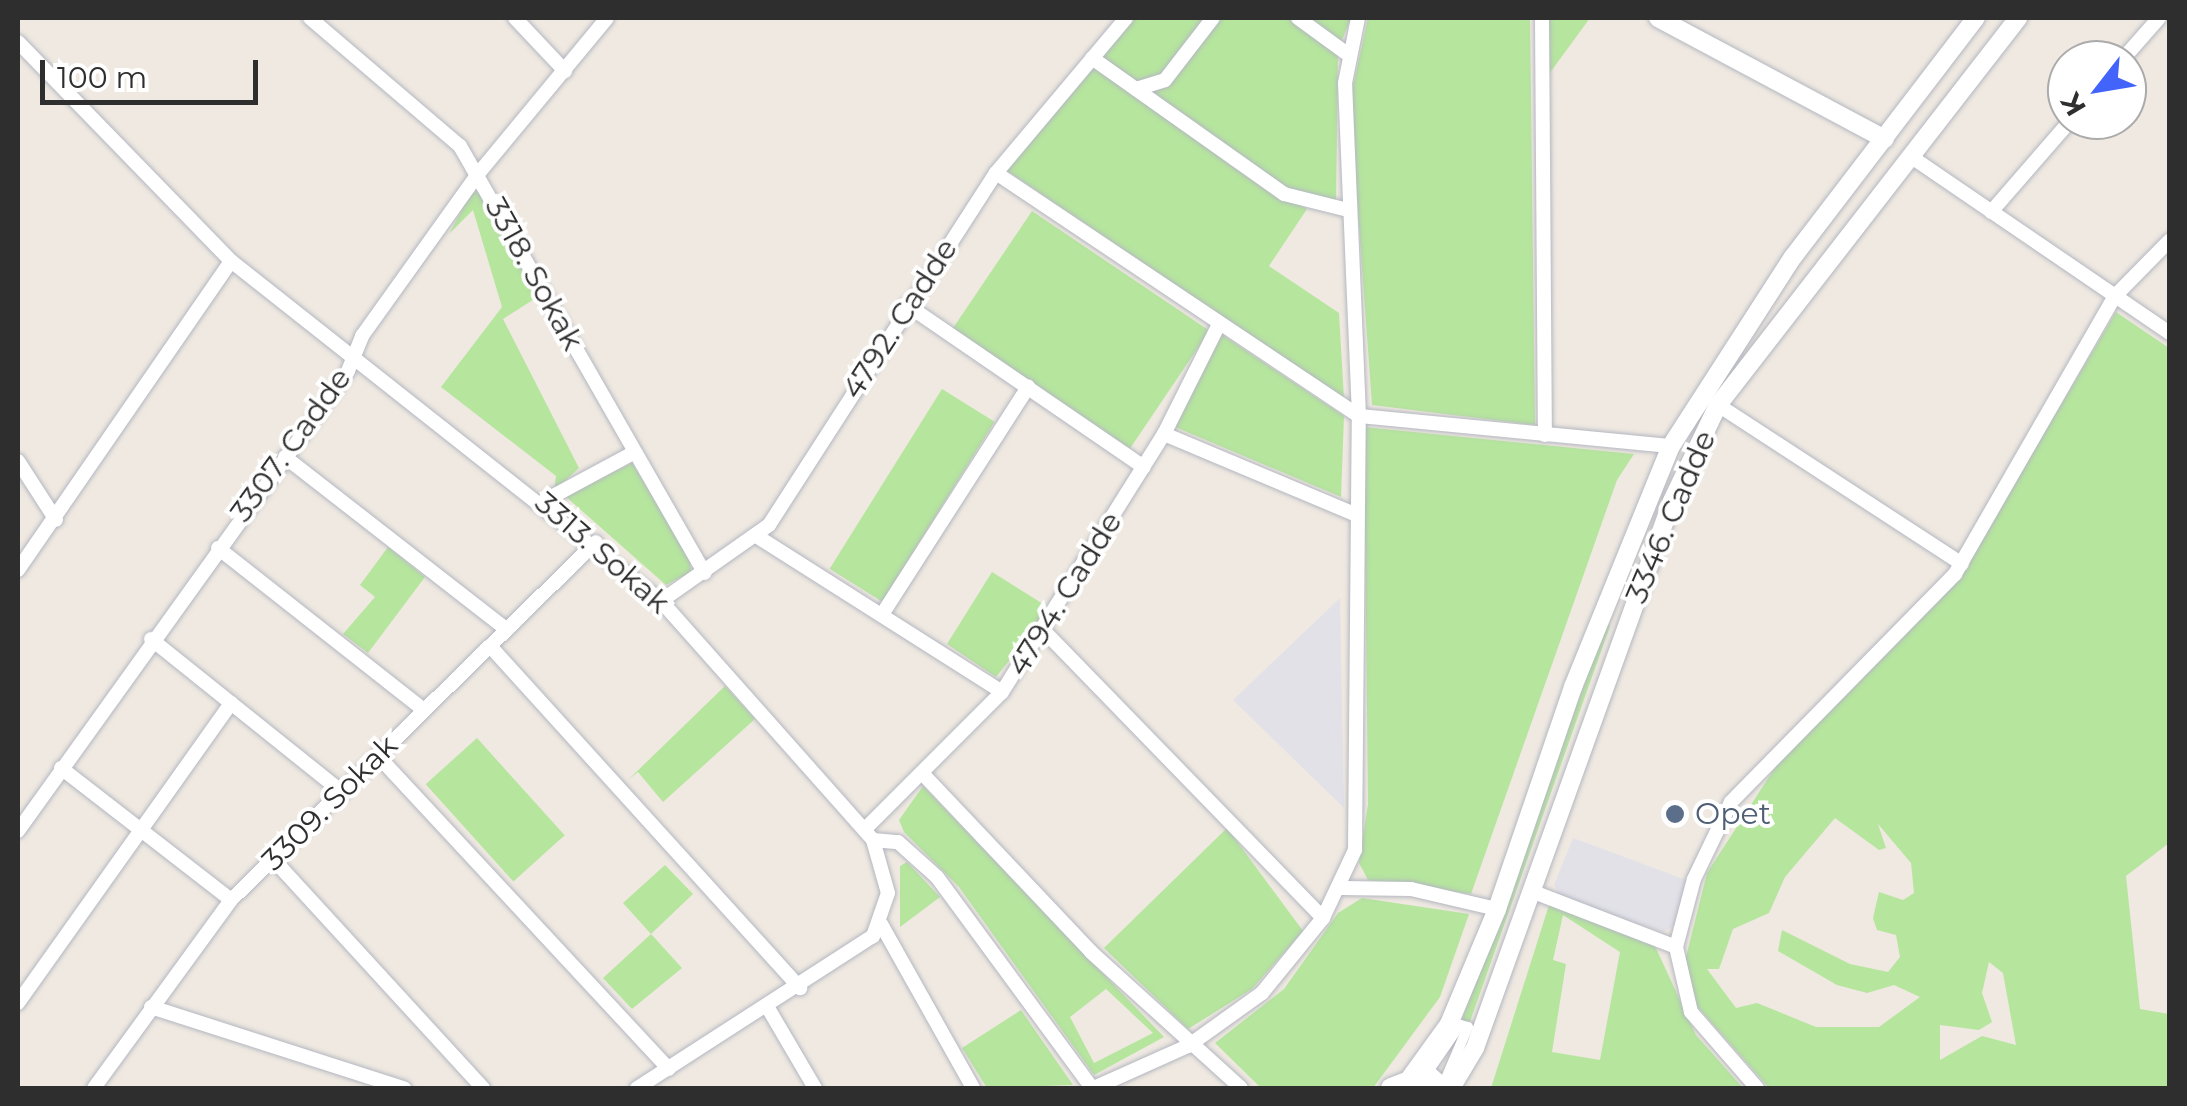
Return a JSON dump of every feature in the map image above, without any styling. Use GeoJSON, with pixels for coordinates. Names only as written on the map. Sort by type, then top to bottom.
{"type":"FeatureCollection","features":[{"type":"Feature","properties":{"kind":"main road"},"geometry":{"type":"LineString","coordinates":[[1401,1083],[1444,1087]]}},
{"type":"Feature","properties":{"kind":"street","name":"3318. Sokak"},"geometry":{"type":"LineString","coordinates":[[310,18],[460,146],[706,573]]}},
{"type":"Feature","properties":{"kind":"street"},"geometry":{"type":"LineString","coordinates":[[515,18],[565,71]]}},
{"type":"Feature","properties":{"kind":"street","name":"3307. Cadde"},"geometry":{"type":"LineString","coordinates":[[18,831],[151,639],[285,456],[478,174],[607,18]]}},
{"type":"Feature","properties":{"kind":"street","name":"4792. Cadde"},"geometry":{"type":"LineString","coordinates":[[661,601],[758,538],[996,173],[1126,18]]}},
{"type":"Feature","properties":{"kind":"street"},"geometry":{"type":"LineString","coordinates":[[1136,88],[1165,80],[1213,18]]}},
{"type":"Feature","properties":{"kind":"street"},"geometry":{"type":"LineString","coordinates":[[1298,18],[1346,53]]}},
{"type":"Feature","properties":{"kind":"street"},"geometry":{"type":"LineString","coordinates":[[870,834],[898,842],[937,877],[1093,1088],[1188,1046],[1262,994],[1342,888],[1359,820],[1354,514],[1359,416],[1348,210],[1346,53],[1358,18]]}},
{"type":"Feature","properties":{"kind":"street"},"geometry":{"type":"LineString","coordinates":[[1542,18],[1545,435]]}},
{"type":"Feature","properties":{"kind":"street"},"geometry":{"type":"LineString","coordinates":[[1658,18],[1885,139]]}},
{"type":"Feature","properties":{"kind":"street","name":"3346. Cadde"},"geometry":{"type":"LineString","coordinates":[[1401,1083],[1450,1024],[1497,909],[1573,687],[1672,446],[1766,294],[1976,18]]}},
{"type":"Feature","properties":{"kind":"street","name":"3346. Cadde"},"geometry":{"type":"LineString","coordinates":[[1444,1087],[1475,1048],[1672,501],[1718,405],[2018,18]]}},
{"type":"Feature","properties":{"kind":"street"},"geometry":{"type":"LineString","coordinates":[[2140,40],[2159,18]]}},
{"type":"Feature","properties":{"kind":"street","name":"3313. Sokak"},"geometry":{"type":"LineString","coordinates":[[18,42],[231,260],[596,542],[661,601],[870,834],[886,865],[880,924]]}},
{"type":"Feature","properties":{"kind":"street"},"geometry":{"type":"LineString","coordinates":[[1092,58],[1284,194],[1348,210]]}},
{"type":"Feature","properties":{"kind":"street"},"geometry":{"type":"LineString","coordinates":[[1991,212],[2054,140]]}},
{"type":"Feature","properties":{"kind":"street"},"geometry":{"type":"LineString","coordinates":[[1913,158],[2170,333]]}},
{"type":"Feature","properties":{"kind":"street"},"geometry":{"type":"LineString","coordinates":[[996,173],[1218,326],[1359,416],[1672,446]]}},
{"type":"Feature","properties":{"kind":"street"},"geometry":{"type":"LineString","coordinates":[[1757,1088],[1691,1012],[1676,947],[1694,879],[1731,802],[1962,564],[2115,296],[2170,240]]}},
{"type":"Feature","properties":{"kind":"street"},"geometry":{"type":"LineString","coordinates":[[18,570],[56,520],[231,260]]}},
{"type":"Feature","properties":{"kind":"street"},"geometry":{"type":"LineString","coordinates":[[907,305],[1144,467]]}},
{"type":"Feature","properties":{"kind":"street","name":"4794. Cadde"},"geometry":{"type":"LineString","coordinates":[[870,834],[922,773],[1002,692],[1044,631],[1164,434],[1218,326]]}},
{"type":"Feature","properties":{"kind":"street"},"geometry":{"type":"LineString","coordinates":[[883,613],[1028,387]]}},
{"type":"Feature","properties":{"kind":"street"},"geometry":{"type":"LineString","coordinates":[[1718,405],[1962,564]]}},
{"type":"Feature","properties":{"kind":"street"},"geometry":{"type":"LineString","coordinates":[[1164,434],[1354,514]]}},
{"type":"Feature","properties":{"kind":"street"},"geometry":{"type":"LineString","coordinates":[[544,501],[634,452]]}},
{"type":"Feature","properties":{"kind":"street"},"geometry":{"type":"LineString","coordinates":[[285,456],[506,629]]}},
{"type":"Feature","properties":{"kind":"street"},"geometry":{"type":"LineString","coordinates":[[18,462],[56,520]]}},
{"type":"Feature","properties":{"kind":"street"},"geometry":{"type":"LineString","coordinates":[[758,538],[883,613],[1002,692]]}},
{"type":"Feature","properties":{"kind":"street","name":"3309. Sokak"},"geometry":{"type":"LineString","coordinates":[[94,1088],[231,900],[596,542]]}},
{"type":"Feature","properties":{"kind":"street"},"geometry":{"type":"LineString","coordinates":[[218,548],[424,710]]}},
{"type":"Feature","properties":{"kind":"street"},"geometry":{"type":"LineString","coordinates":[[1044,631],[1323,918]]}},
{"type":"Feature","properties":{"kind":"street"},"geometry":{"type":"LineString","coordinates":[[151,639],[343,793]]}},
{"type":"Feature","properties":{"kind":"street"},"geometry":{"type":"LineString","coordinates":[[490,646],[800,988]]}},
{"type":"Feature","properties":{"kind":"street"},"geometry":{"type":"LineString","coordinates":[[18,1003],[231,703]]}},
{"type":"Feature","properties":{"kind":"street"},"geometry":{"type":"LineString","coordinates":[[378,756],[669,1069]]}},
{"type":"Feature","properties":{"kind":"street"},"geometry":{"type":"LineString","coordinates":[[62,768],[231,900]]}},
{"type":"Feature","properties":{"kind":"street"},"geometry":{"type":"LineString","coordinates":[[922,773],[1188,1046],[1240,1088]]}},
{"type":"Feature","properties":{"kind":"street"},"geometry":{"type":"LineString","coordinates":[[273,860],[483,1088]]}},
{"type":"Feature","properties":{"kind":"street"},"geometry":{"type":"LineString","coordinates":[[1342,888],[1411,889],[1497,909]]}},
{"type":"Feature","properties":{"kind":"street"},"geometry":{"type":"LineString","coordinates":[[1531,891],[1676,947]]}},
{"type":"Feature","properties":{"kind":"street"},"geometry":{"type":"LineString","coordinates":[[637,1088],[654,1084],[669,1069],[800,988],[880,924],[973,1088]]}},
{"type":"Feature","properties":{"kind":"street"},"geometry":{"type":"LineString","coordinates":[[151,1007],[404,1088]]}},
{"type":"Feature","properties":{"kind":"street"},"geometry":{"type":"LineString","coordinates":[[768,1008],[815,1088]]}},
{"type":"Feature","properties":{"kind":"street"},"geometry":{"type":"LineString","coordinates":[[1460,1024],[1468,1027],[1444,1087],[1429,1070],[1460,1024]]}},
{"type":"Feature","properties":{"kind":"shaded area"},"geometry":{"type":"Polygon","coordinates":[[[1340,598],[1344,808],[1233,700],[1340,598]]]}},
{"type":"Feature","properties":{"kind":"shaded area"},"geometry":{"type":"Polygon","coordinates":[[[1573,838],[1686,880],[1677,923],[1664,932],[1562,899],[1554,885],[1573,838]]]}},
{"type":"Feature","properties":{"kind":"green space"},"geometry":{"type":"Polygon","coordinates":[[[1126,18],[1205,18],[1165,74],[1136,83],[1099,54],[1126,18]]]}},
{"type":"Feature","properties":{"kind":"green space"},"geometry":{"type":"Polygon","coordinates":[[[1220,18],[1294,18],[1338,50],[1336,202],[1290,190],[1148,93],[1169,82],[1220,18]]]}},
{"type":"Feature","properties":{"kind":"green space"},"geometry":{"type":"Polygon","coordinates":[[[1304,18],[1351,18],[1340,45],[1304,18]]]}},
{"type":"Feature","properties":{"kind":"green space"},"geometry":{"type":"Polygon","coordinates":[[[1368,18],[1530,18],[1535,425],[1372,405],[1350,100],[1368,18]]]}},
{"type":"Feature","properties":{"kind":"green space"},"geometry":{"type":"Polygon","coordinates":[[[1549,18],[1590,18],[1549,74],[1549,18]]]}},
{"type":"Feature","properties":{"kind":"green space"},"geometry":{"type":"Polygon","coordinates":[[[1093,63],[1233,167],[1307,209],[1269,266],[1339,313],[1344,399],[1006,170],[1093,63]]]}},
{"type":"Feature","properties":{"kind":"green space"},"geometry":{"type":"Polygon","coordinates":[[[482,192],[539,296],[503,319],[579,468],[554,491],[556,476],[441,387],[502,307],[473,210],[449,234],[471,193],[482,192]]]}},
{"type":"Feature","properties":{"kind":"green space"},"geometry":{"type":"Polygon","coordinates":[[[1032,211],[1209,331],[1130,448],[953,329],[1032,211]]]}},
{"type":"Feature","properties":{"kind":"green space"},"geometry":{"type":"Polygon","coordinates":[[[2116,312],[2169,348],[2169,843],[2126,876],[2140,1009],[2169,1014],[2169,1088],[1769,1088],[1695,1004],[1684,965],[1707,873],[1776,766],[1963,570],[2116,312]],[[1835,818],[1785,877],[1769,913],[1733,929],[1719,969],[1707,969],[1736,1008],[1757,1003],[1816,1027],[1879,1027],[1920,997],[1894,985],[1867,993],[1837,985],[1778,951],[1782,930],[1850,964],[1888,972],[1900,957],[1896,935],[1877,930],[1873,918],[1879,892],[1903,900],[1914,893],[1911,863],[1878,824],[1886,848],[1879,850],[1835,818]],[[1989,962],[1982,993],[1992,1022],[1979,1030],[1940,1025],[1940,1060],[1982,1036],[2016,1045],[2003,973],[1989,962]]]}},
{"type":"Feature","properties":{"kind":"green space"},"geometry":{"type":"Polygon","coordinates":[[[1221,334],[1344,416],[1341,497],[1175,427],[1221,334]]]}},
{"type":"Feature","properties":{"kind":"green space"},"geometry":{"type":"Polygon","coordinates":[[[942,389],[995,422],[882,602],[830,569],[942,389]]]}},
{"type":"Feature","properties":{"kind":"green space"},"geometry":{"type":"Polygon","coordinates":[[[1364,427],[1634,454],[1617,480],[1471,894],[1368,880],[1359,863],[1368,804],[1364,427]]]}},
{"type":"Feature","properties":{"kind":"green space"},"geometry":{"type":"Polygon","coordinates":[[[632,463],[690,559],[691,572],[666,585],[565,496],[632,463]]]}},
{"type":"Feature","properties":{"kind":"green space"},"geometry":{"type":"Polygon","coordinates":[[[388,547],[425,577],[368,653],[343,634],[375,597],[360,585],[388,547]]]}},
{"type":"Feature","properties":{"kind":"green space"},"geometry":{"type":"Polygon","coordinates":[[[992,572],[1051,609],[996,677],[947,644],[992,572]]]}},
{"type":"Feature","properties":{"kind":"green space"},"geometry":{"type":"Polygon","coordinates":[[[1606,624],[1610,626],[1468,1027],[1460,1025],[1606,624]]]}},
{"type":"Feature","properties":{"kind":"green space"},"geometry":{"type":"Polygon","coordinates":[[[725,686],[755,719],[663,802],[638,772],[628,780],[725,686]]]}},
{"type":"Feature","properties":{"kind":"green space"},"geometry":{"type":"Polygon","coordinates":[[[477,738],[565,835],[513,882],[426,784],[477,738]]]}},
{"type":"Feature","properties":{"kind":"green space"},"geometry":{"type":"Polygon","coordinates":[[[923,786],[1164,1037],[1094,1075],[959,887],[904,832],[899,820],[923,786]],[[1106,989],[1070,1017],[1094,1063],[1153,1033],[1106,989]]]}},
{"type":"Feature","properties":{"kind":"green space"},"geometry":{"type":"Polygon","coordinates":[[[1227,828],[1303,931],[1252,989],[1188,1029],[1104,948],[1227,828]]]}},
{"type":"Feature","properties":{"kind":"green space"},"geometry":{"type":"Polygon","coordinates":[[[907,862],[940,897],[900,927],[900,866],[907,862]]]}},
{"type":"Feature","properties":{"kind":"green space"},"geometry":{"type":"Polygon","coordinates":[[[665,865],[693,894],[651,934],[623,903],[665,865]]]}},
{"type":"Feature","properties":{"kind":"green space"},"geometry":{"type":"Polygon","coordinates":[[[1362,898],[1469,914],[1440,997],[1373,1088],[1261,1088],[1215,1043],[1284,989],[1338,913],[1362,898]]]}},
{"type":"Feature","properties":{"kind":"green space"},"geometry":{"type":"Polygon","coordinates":[[[1549,905],[1655,946],[1696,1035],[1743,1088],[1491,1088],[1549,905]],[[1563,915],[1553,960],[1566,964],[1552,1052],[1600,1060],[1620,952],[1563,915]]]}},
{"type":"Feature","properties":{"kind":"green space"},"geometry":{"type":"Polygon","coordinates":[[[651,934],[682,968],[632,1009],[603,978],[651,934]]]}},
{"type":"Feature","properties":{"kind":"green space"},"geometry":{"type":"Polygon","coordinates":[[[1021,1010],[1073,1085],[987,1088],[962,1048],[1021,1010]]]}},
{"type":"Feature","properties":{"kind":"place","name":"Opet"},"geometry":{"type":"Point","coordinates":[1675,814]}}]}
